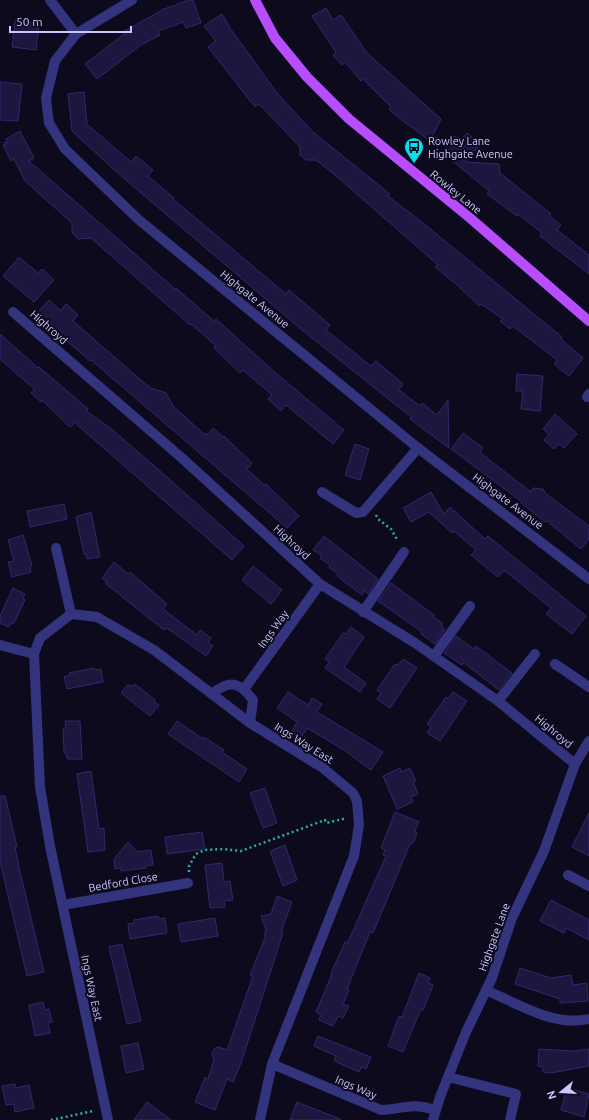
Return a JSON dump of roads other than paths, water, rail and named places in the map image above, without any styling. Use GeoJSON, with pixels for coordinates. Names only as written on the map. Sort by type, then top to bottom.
{"type":"FeatureCollection","features":[{"type":"Feature","properties":{"kind":"main road","name":"Rowley Lane"},"geometry":{"type":"LineString","coordinates":[[255,0],[275,38],[307,76],[349,119],[470,218],[589,321]]}},
{"type":"Feature","properties":{"kind":"street"},"geometry":{"type":"LineString","coordinates":[[50,0],[76,34]]}},
{"type":"Feature","properties":{"kind":"street","name":"Highgate Avenue"},"geometry":{"type":"LineString","coordinates":[[132,0],[76,34],[56,61],[46,98],[49,123],[65,148],[139,220],[418,448],[589,579]]}},
{"type":"Feature","properties":{"kind":"street","name":"Highroyd"},"geometry":{"type":"LineString","coordinates":[[13,312],[184,459],[320,584],[434,656],[498,701],[575,764]]}},
{"type":"Feature","properties":{"kind":"street"},"geometry":{"type":"LineString","coordinates":[[322,492],[356,513],[363,512],[418,448]]}},
{"type":"Feature","properties":{"kind":"street"},"geometry":{"type":"LineString","coordinates":[[56,548],[71,614]]}},
{"type":"Feature","properties":{"kind":"street"},"geometry":{"type":"LineString","coordinates":[[363,612],[404,552]]}},
{"type":"Feature","properties":{"kind":"street","name":"Ings Way"},"geometry":{"type":"LineString","coordinates":[[245,688],[320,584]]}},
{"type":"Feature","properties":{"kind":"street"},"geometry":{"type":"LineString","coordinates":[[434,656],[470,606]]}},
{"type":"Feature","properties":{"kind":"street","name":"Ings Way East"},"geometry":{"type":"LineString","coordinates":[[108,1120],[50,846],[40,788],[34,654],[40,638],[71,614],[97,617],[154,650],[250,723],[323,768],[353,793],[356,801],[360,825],[354,856],[272,1064],[260,1120]]}},
{"type":"Feature","properties":{"kind":"street"},"geometry":{"type":"LineString","coordinates":[[0,645],[34,654]]}},
{"type":"Feature","properties":{"kind":"street"},"geometry":{"type":"LineString","coordinates":[[498,701],[535,654]]}},
{"type":"Feature","properties":{"kind":"street"},"geometry":{"type":"LineString","coordinates":[[555,664],[589,687]]}},
{"type":"Feature","properties":{"kind":"street"},"geometry":{"type":"LineString","coordinates":[[212,694],[221,686],[233,684],[245,688],[253,700],[250,723]]}},
{"type":"Feature","properties":{"kind":"street","name":"Highgate Lane"},"geometry":{"type":"LineString","coordinates":[[434,1115],[466,1032],[486,990],[512,918],[544,852],[575,764],[589,741]]}},
{"type":"Feature","properties":{"kind":"street"},"geometry":{"type":"LineString","coordinates":[[568,875],[589,886]]}},
{"type":"Feature","properties":{"kind":"street","name":"Bedford Close"},"geometry":{"type":"LineString","coordinates":[[63,905],[188,883]]}},
{"type":"Feature","properties":{"kind":"street"},"geometry":{"type":"LineString","coordinates":[[486,990],[545,1017],[577,1022],[589,1019]]}},
{"type":"Feature","properties":{"kind":"street","name":"Ings Way"},"geometry":{"type":"LineString","coordinates":[[272,1064],[381,1110],[406,1105],[421,1106],[434,1115]]}},
{"type":"Feature","properties":{"kind":"street"},"geometry":{"type":"LineString","coordinates":[[448,1077],[516,1094],[510,1120]]}},
{"type":"Feature","properties":{"kind":"place","name":"Rowley Lane Highgate Avenue"},"geometry":{"type":"Point","coordinates":[414,164]}}]}
